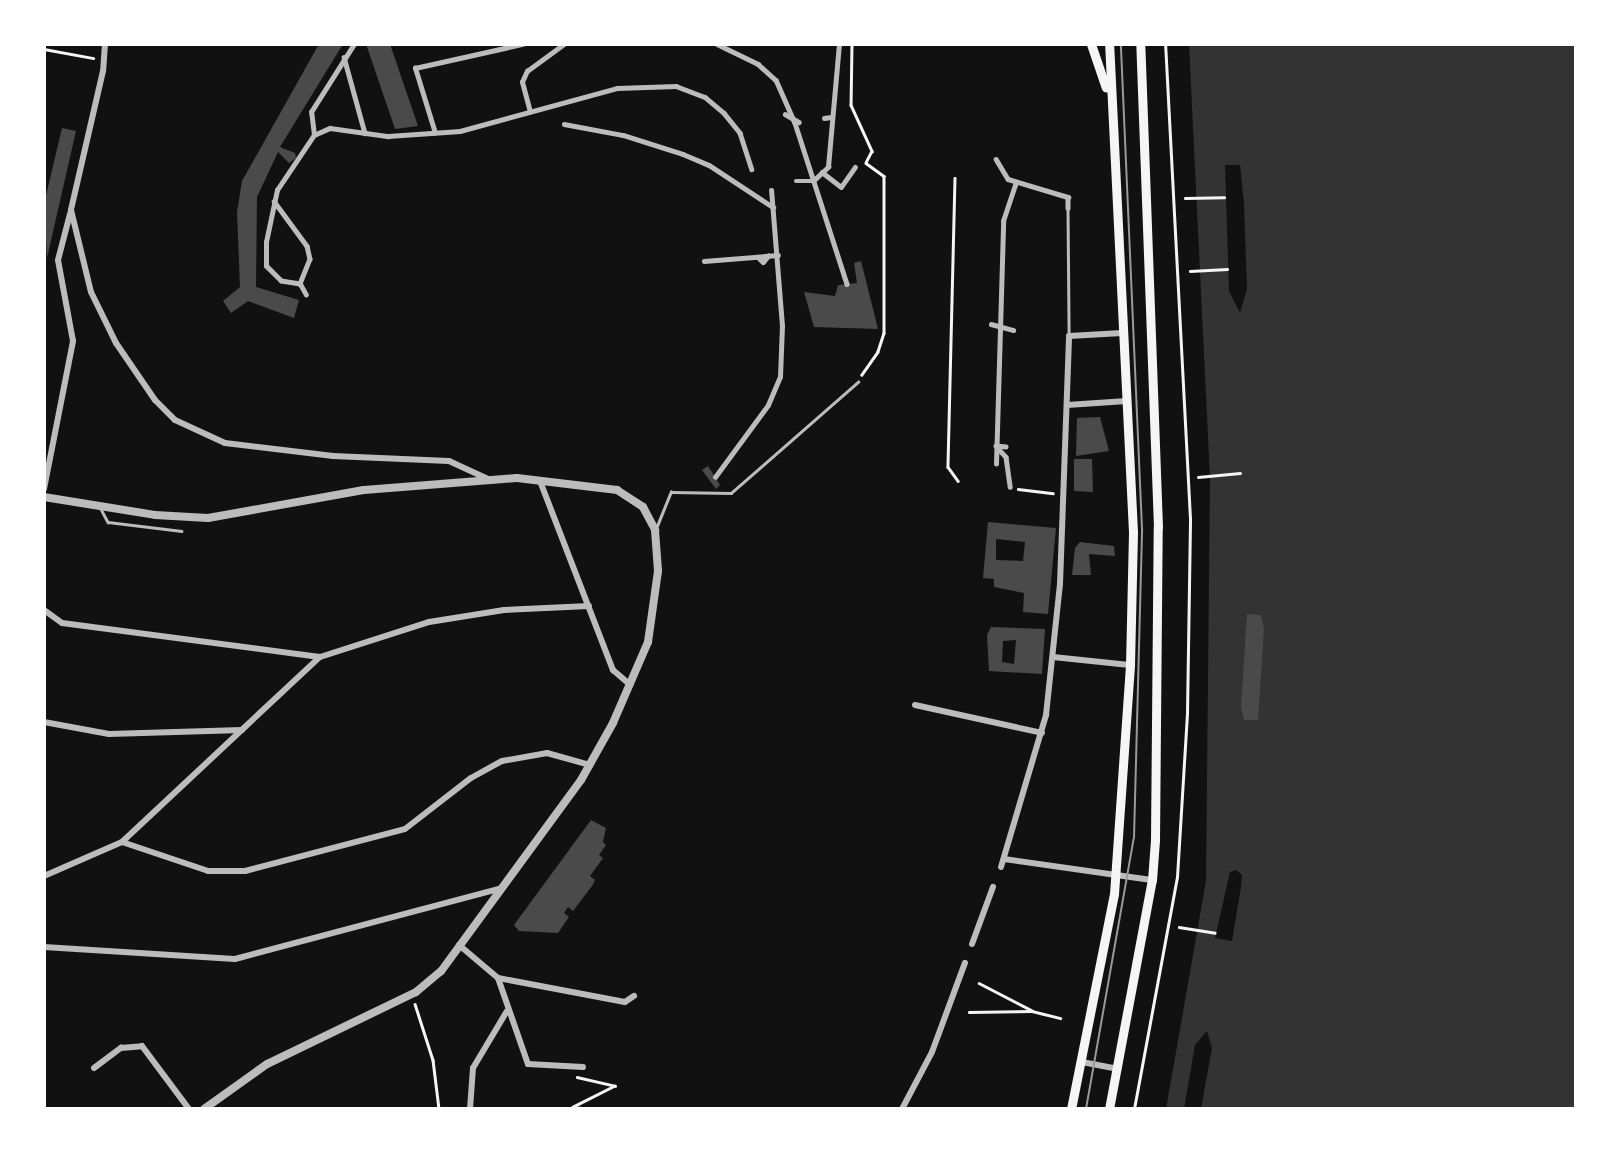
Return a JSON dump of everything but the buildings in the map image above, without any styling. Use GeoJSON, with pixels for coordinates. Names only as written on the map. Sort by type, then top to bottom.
{"type":"FeatureCollection","features":[{"type":"Feature","properties":{"kind":"main road"},"geometry":{"type":"LineString","coordinates":[[1091,44],[1109,109]]}},
{"type":"Feature","properties":{"kind":"main road"},"geometry":{"type":"LineString","coordinates":[[1071,1109],[1116,875],[1130,665],[1133,531],[1109,109],[1109,44]]}},
{"type":"Feature","properties":{"kind":"main road"},"geometry":{"type":"LineString","coordinates":[[1109,1109],[1152,880],[1158,527],[1140,44]]}},
{"type":"Feature","properties":{"kind":"street"},"geometry":{"type":"LineString","coordinates":[[44,489],[73,341],[58,260],[103,71],[105,44]]}},
{"type":"Feature","properties":{"kind":"street"},"geometry":{"type":"LineString","coordinates":[[300,284],[281,281],[266,266],[274,200],[313,135],[311,112],[354,44]]}},
{"type":"Feature","properties":{"kind":"street"},"geometry":{"type":"LineString","coordinates":[[435,133],[415,68],[522,44]]}},
{"type":"Feature","properties":{"kind":"street"},"geometry":{"type":"LineString","coordinates":[[530,112],[522,82],[527,71],[564,44]]}},
{"type":"Feature","properties":{"kind":"street"},"geometry":{"type":"LineString","coordinates":[[717,44],[758,64],[776,80],[797,123],[847,284]]}},
{"type":"Feature","properties":{"kind":"street"},"geometry":{"type":"LineString","coordinates":[[796,181],[813,181],[828,167],[839,44]]}},
{"type":"Feature","properties":{"kind":"street"},"geometry":{"type":"LineString","coordinates":[[344,56],[365,134]]}},
{"type":"Feature","properties":{"kind":"street"},"geometry":{"type":"LineString","coordinates":[[313,135],[330,128],[365,134],[435,133],[530,112],[617,88],[676,86],[705,97],[724,113],[740,133],[752,169]]}},
{"type":"Feature","properties":{"kind":"street"},"geometry":{"type":"LineString","coordinates":[[785,114],[797,123]]}},
{"type":"Feature","properties":{"kind":"street"},"geometry":{"type":"LineString","coordinates":[[824,118],[831,117]]}},
{"type":"Feature","properties":{"kind":"street"},"geometry":{"type":"LineString","coordinates":[[564,124],[623,135],[692,158],[749,188],[773,208]]}},
{"type":"Feature","properties":{"kind":"street"},"geometry":{"type":"LineString","coordinates":[[996,159],[1002,173],[1016,182],[1068,197],[1068,208]]}},
{"type":"Feature","properties":{"kind":"street"},"geometry":{"type":"LineString","coordinates":[[822,172],[841,187],[855,167]]}},
{"type":"Feature","properties":{"kind":"street"},"geometry":{"type":"LineString","coordinates":[[996,464],[1003,221],[1016,182]]}},
{"type":"Feature","properties":{"kind":"street"},"geometry":{"type":"LineString","coordinates":[[715,477],[768,405],[780,377],[778,255],[772,190]]}},
{"type":"Feature","properties":{"kind":"street"},"geometry":{"type":"LineString","coordinates":[[274,200],[307,246],[309,270],[300,284]]}},
{"type":"Feature","properties":{"kind":"street"},"geometry":{"type":"LineString","coordinates":[[71,210],[88,282],[116,343],[155,400],[175,420],[225,443],[333,456],[449,461],[488,478]]}},
{"type":"Feature","properties":{"kind":"street"},"geometry":{"type":"LineString","coordinates":[[704,261],[758,257],[763,262],[768,256],[778,255]]}},
{"type":"Feature","properties":{"kind":"street"},"geometry":{"type":"LineString","coordinates":[[300,284],[306,295]]}},
{"type":"Feature","properties":{"kind":"street"},"geometry":{"type":"LineString","coordinates":[[991,324],[1013,331]]}},
{"type":"Feature","properties":{"kind":"street"},"geometry":{"type":"LineString","coordinates":[[1001,867],[1042,733],[1053,657],[1069,336],[1122,333]]}},
{"type":"Feature","properties":{"kind":"street"},"geometry":{"type":"LineString","coordinates":[[1067,405],[1126,401]]}},
{"type":"Feature","properties":{"kind":"street"},"geometry":{"type":"LineString","coordinates":[[996,446],[1006,447]]}},
{"type":"Feature","properties":{"kind":"street"},"geometry":{"type":"LineString","coordinates":[[996,446],[1006,457],[1010,487]]}},
{"type":"Feature","properties":{"kind":"street"},"geometry":{"type":"LineString","coordinates":[[44,497],[169,517],[222,517],[364,490],[488,478],[540,481],[627,495],[643,507],[655,530],[659,563],[652,623],[630,685],[590,765],[459,945],[423,989],[267,1064],[204,1109]]}},
{"type":"Feature","properties":{"kind":"street"},"geometry":{"type":"LineString","coordinates":[[540,481],[613,670],[630,685]]}},
{"type":"Feature","properties":{"kind":"street"},"geometry":{"type":"LineString","coordinates":[[44,876],[122,842],[320,657],[429,622],[504,610],[589,606]]}},
{"type":"Feature","properties":{"kind":"street"},"geometry":{"type":"LineString","coordinates":[[44,610],[62,623],[320,657]]}},
{"type":"Feature","properties":{"kind":"street"},"geometry":{"type":"LineString","coordinates":[[1053,657],[1130,665]]}},
{"type":"Feature","properties":{"kind":"street"},"geometry":{"type":"LineString","coordinates":[[915,705],[1042,733]]}},
{"type":"Feature","properties":{"kind":"street"},"geometry":{"type":"LineString","coordinates":[[44,722],[108,734],[242,730]]}},
{"type":"Feature","properties":{"kind":"street"},"geometry":{"type":"LineString","coordinates":[[122,842],[212,872],[245,871],[405,829],[471,778],[502,761],[547,753],[590,765]]}},
{"type":"Feature","properties":{"kind":"street"},"geometry":{"type":"LineString","coordinates":[[1004,859],[1152,880]]}},
{"type":"Feature","properties":{"kind":"street"},"geometry":{"type":"LineString","coordinates":[[44,869],[53,870]]}},
{"type":"Feature","properties":{"kind":"street"},"geometry":{"type":"LineString","coordinates":[[44,947],[235,959],[503,887]]}},
{"type":"Feature","properties":{"kind":"street"},"geometry":{"type":"LineString","coordinates":[[972,944],[993,887]]}},
{"type":"Feature","properties":{"kind":"street"},"geometry":{"type":"LineString","coordinates":[[459,945],[498,978],[625,1002],[634,996]]}},
{"type":"Feature","properties":{"kind":"street"},"geometry":{"type":"LineString","coordinates":[[902,1109],[932,1052],[965,963]]}},
{"type":"Feature","properties":{"kind":"street"},"geometry":{"type":"LineString","coordinates":[[498,978],[507,1011],[528,1064],[562,1069],[583,1067]]}},
{"type":"Feature","properties":{"kind":"street"},"geometry":{"type":"LineString","coordinates":[[470,1109],[473,1068],[507,1011]]}},
{"type":"Feature","properties":{"kind":"street"},"geometry":{"type":"LineString","coordinates":[[93,1068],[121,1048],[142,1046],[189,1109]]}},
{"type":"Feature","properties":{"kind":"street"},"geometry":{"type":"LineString","coordinates":[[1082,1062],[1118,1069]]}},
{"type":"Feature","properties":{"kind":"lane"},"geometry":{"type":"LineString","coordinates":[[1068,208],[1069,336]]}},
{"type":"Feature","properties":{"kind":"lane"},"geometry":{"type":"LineString","coordinates":[[655,530],[671,492],[731,493],[858,382]]}},
{"type":"Feature","properties":{"kind":"lane"},"geometry":{"type":"LineString","coordinates":[[100,506],[108,522],[181,531]]}},
{"type":"Feature","properties":{"kind":"path"},"geometry":{"type":"LineString","coordinates":[[852,44],[851,105],[872,151],[866,163],[884,176],[884,333],[878,352],[858,382]]}},
{"type":"Feature","properties":{"kind":"path"},"geometry":{"type":"LineString","coordinates":[[1134,1109],[1177,877],[1187,713],[1190,519],[1165,44]]}},
{"type":"Feature","properties":{"kind":"path"},"geometry":{"type":"LineString","coordinates":[[44,49],[93,58]]}},
{"type":"Feature","properties":{"kind":"path"},"geometry":{"type":"LineString","coordinates":[[955,178],[948,467],[958,481]]}},
{"type":"Feature","properties":{"kind":"path"},"geometry":{"type":"LineString","coordinates":[[1185,198],[1224,197]]}},
{"type":"Feature","properties":{"kind":"path"},"geometry":{"type":"LineString","coordinates":[[1190,271],[1227,269]]}},
{"type":"Feature","properties":{"kind":"path"},"geometry":{"type":"LineString","coordinates":[[1198,477],[1240,473]]}},
{"type":"Feature","properties":{"kind":"path"},"geometry":{"type":"LineString","coordinates":[[1010,487],[1053,493]]}},
{"type":"Feature","properties":{"kind":"path"},"geometry":{"type":"LineString","coordinates":[[1179,927],[1215,933]]}},
{"type":"Feature","properties":{"kind":"path"},"geometry":{"type":"LineString","coordinates":[[979,983],[1024,1002],[1032,1011]]}},
{"type":"Feature","properties":{"kind":"path"},"geometry":{"type":"LineString","coordinates":[[415,1004],[433,1060],[439,1109]]}},
{"type":"Feature","properties":{"kind":"path"},"geometry":{"type":"LineString","coordinates":[[969,1012],[1032,1011],[1060,1018]]}},
{"type":"Feature","properties":{"kind":"path"},"geometry":{"type":"LineString","coordinates":[[562,1069],[588,1081],[615,1086],[573,1107],[589,1109]]}},
{"type":"Feature","properties":{"kind":"shaded area"},"geometry":{"type":"Polygon","coordinates":[[[1189,44],[1576,44],[1576,1109],[1166,1109],[1206,881],[1210,478],[1189,44]]]}},
{"type":"Feature","properties":{"kind":"pier"},"geometry":{"type":"Polygon","coordinates":[[[1225,165],[1240,165],[1244,204],[1247,289],[1240,313],[1229,291],[1225,165]]]}},
{"type":"Feature","properties":{"kind":"pier"},"geometry":{"type":"Polygon","coordinates":[[[1236,870],[1242,875],[1232,941],[1215,938],[1230,872],[1236,870]]]}},
{"type":"Feature","properties":{"kind":"pier"},"geometry":{"type":"Polygon","coordinates":[[[1207,1031],[1212,1048],[1201,1109],[1184,1109],[1195,1045],[1207,1031]]]}},
{"type":"Feature","properties":{"kind":"tram line"},"geometry":{"type":"LineString","coordinates":[[1086,1109],[1134,838],[1142,529],[1121,44]]}}]}
